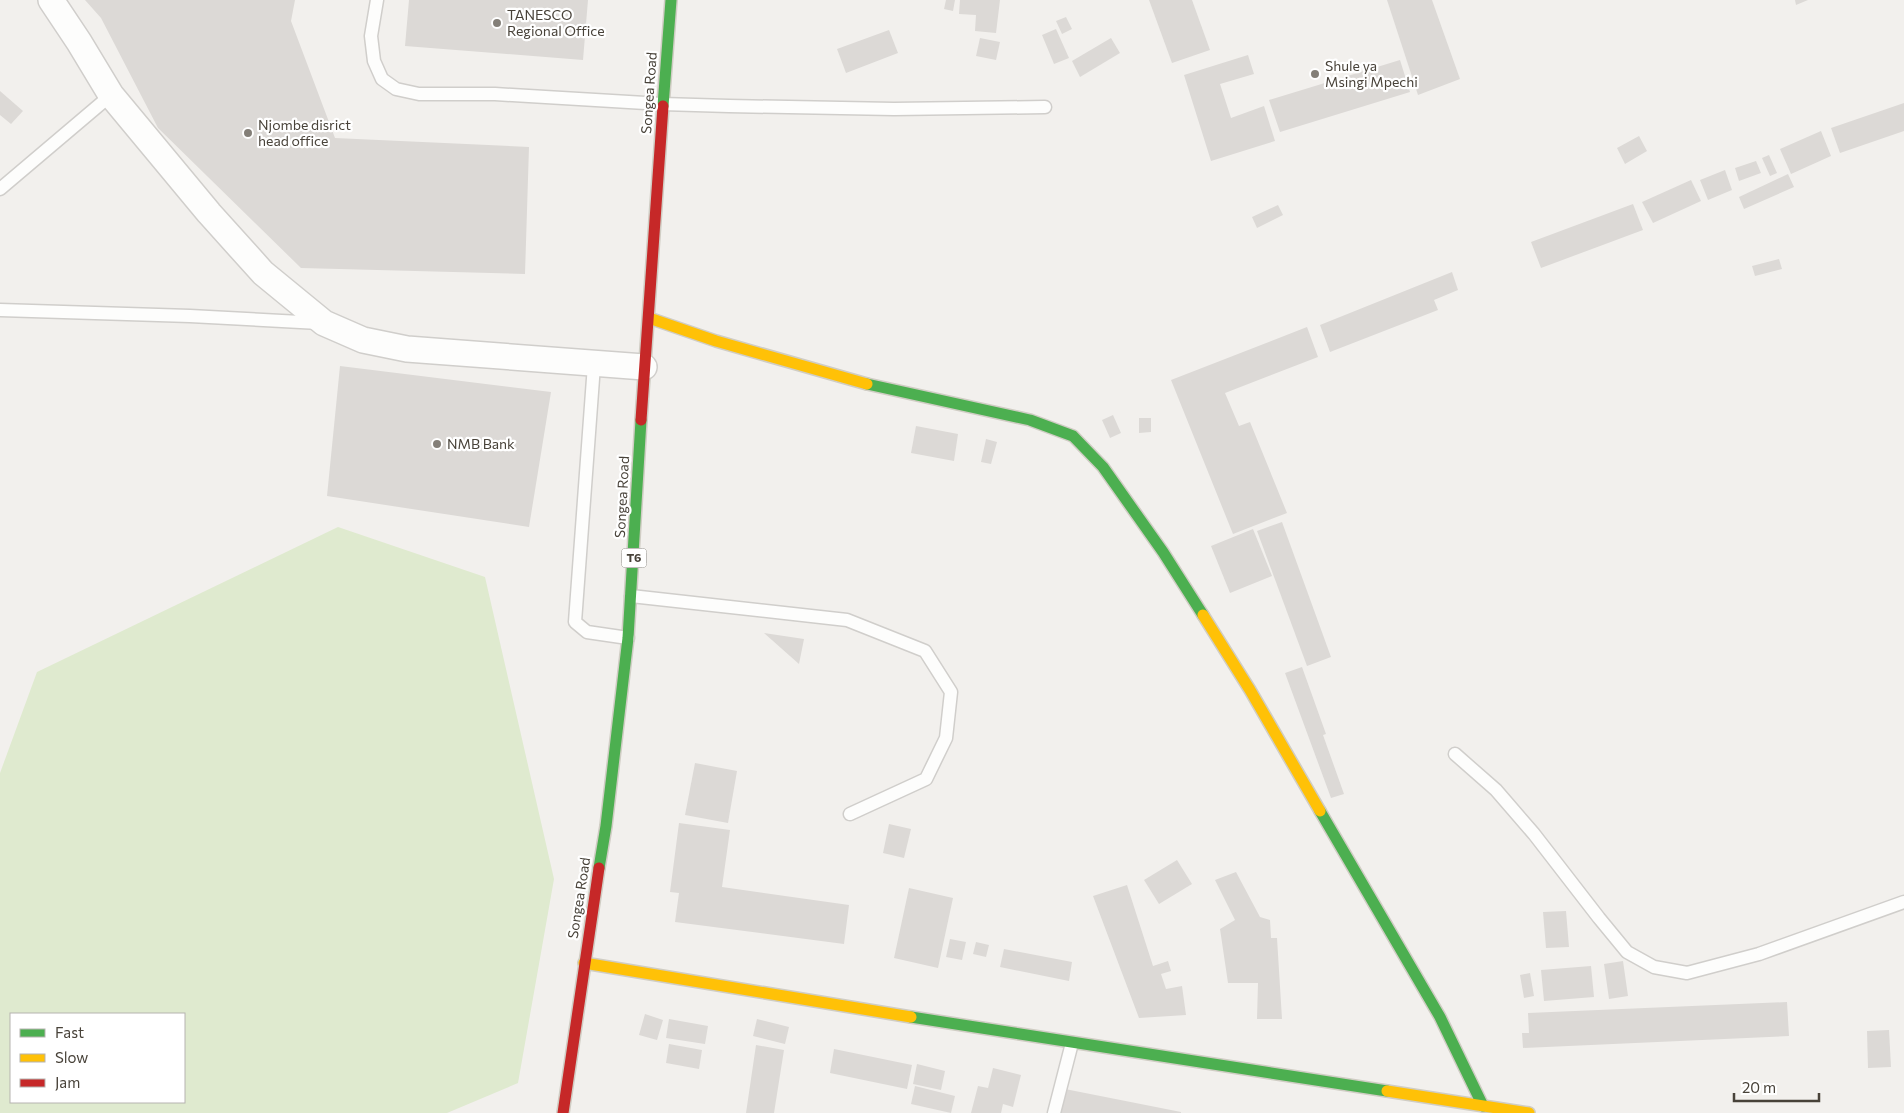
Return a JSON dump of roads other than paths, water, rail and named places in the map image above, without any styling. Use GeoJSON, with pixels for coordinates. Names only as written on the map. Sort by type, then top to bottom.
{"type":"FeatureCollection","features":[{"type":"Feature","properties":{"kind":"main road","name":"Songea Road"},"geometry":{"type":"LineString","coordinates":[[563,1113],[606,826],[628,638],[644,367],[671,0]]}},
{"type":"Feature","properties":{"kind":"main road"},"geometry":{"type":"LineString","coordinates":[[649,318],[716,341],[828,374],[1030,420],[1073,436],[1103,467],[1163,552],[1250,690],[1440,1016],[1483,1106]]}},
{"type":"Feature","properties":{"kind":"main road"},"geometry":{"type":"LineString","coordinates":[[584,963],[1072,1043],[1529,1113]]}},
{"type":"Feature","properties":{"kind":"street"},"geometry":{"type":"LineString","coordinates":[[51,0],[111,95],[209,213],[263,273],[324,323],[363,340],[407,349],[594,365],[644,367]]}},
{"type":"Feature","properties":{"kind":"lane"},"geometry":{"type":"LineString","coordinates":[[377,0],[371,36],[374,61],[382,79],[396,89],[418,94],[494,94],[662,104],[894,109],[1045,107]]}},
{"type":"Feature","properties":{"kind":"lane"},"geometry":{"type":"LineString","coordinates":[[0,188],[111,95]]}},
{"type":"Feature","properties":{"kind":"lane"},"geometry":{"type":"LineString","coordinates":[[0,310],[190,316],[324,323]]}},
{"type":"Feature","properties":{"kind":"lane"},"geometry":{"type":"LineString","coordinates":[[594,365],[575,622],[587,632],[628,638]]}},
{"type":"Feature","properties":{"kind":"lane"},"geometry":{"type":"LineString","coordinates":[[631,596],[847,620],[925,651],[951,692],[946,738],[926,779],[850,814]]}},
{"type":"Feature","properties":{"kind":"lane"},"geometry":{"type":"LineString","coordinates":[[1455,754],[1496,790],[1534,834],[1598,918],[1628,952],[1654,967],[1687,973],[1759,954],[1904,902]]}},
{"type":"Feature","properties":{"kind":"lane"},"geometry":{"type":"LineString","coordinates":[[1054,1113],[1072,1043]]}},
{"type":"Feature","properties":{"kind":"place","name":"TANESCO Regional Office"},"geometry":{"type":"Point","coordinates":[497,23]}},
{"type":"Feature","properties":{"kind":"place","name":"Shule ya Msingi Mpechi"},"geometry":{"type":"Point","coordinates":[1315,74]}},
{"type":"Feature","properties":{"kind":"place","name":"Njombe disrict head office"},"geometry":{"type":"Point","coordinates":[248,133]}},
{"type":"Feature","properties":{"kind":"place","name":"NMB Bank"},"geometry":{"type":"Point","coordinates":[437,444]}}]}
